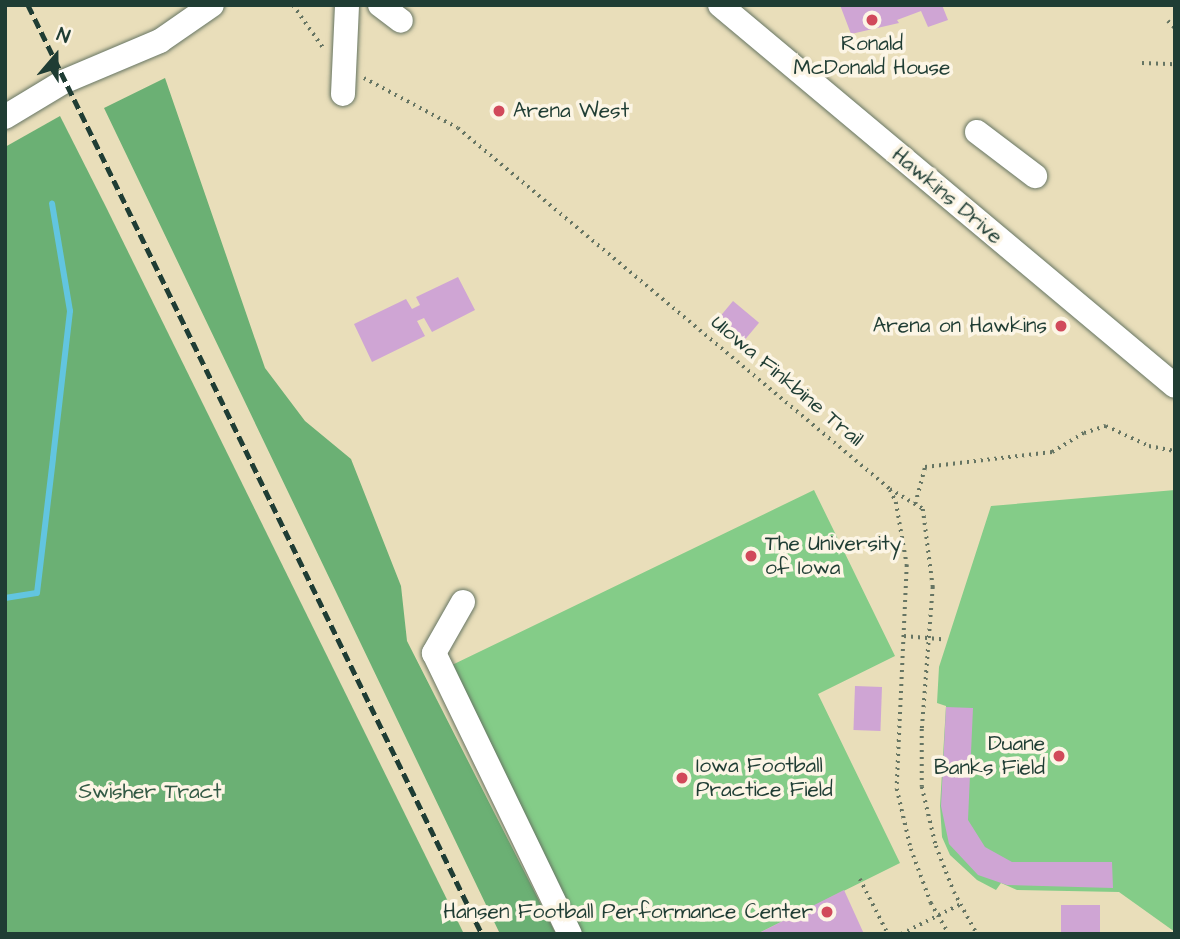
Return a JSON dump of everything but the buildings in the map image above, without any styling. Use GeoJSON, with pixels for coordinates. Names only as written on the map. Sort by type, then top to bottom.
{"type":"FeatureCollection","features":[{"type":"Feature","properties":{"kind":"street"},"geometry":{"type":"LineString","coordinates":[[5,117],[63,82],[160,41],[212,5]]}},
{"type":"Feature","properties":{"kind":"street"},"geometry":{"type":"LineString","coordinates":[[343,94],[347,5]]}},
{"type":"Feature","properties":{"kind":"street"},"geometry":{"type":"LineString","coordinates":[[380,5],[401,21]]}},
{"type":"Feature","properties":{"kind":"street","name":"Hawkins Drive"},"geometry":{"type":"LineString","coordinates":[[720,5],[1175,386]]}},
{"type":"Feature","properties":{"kind":"street"},"geometry":{"type":"LineString","coordinates":[[977,132],[1034,176]]}},
{"type":"Feature","properties":{"kind":"street"},"geometry":{"type":"LineString","coordinates":[[463,602],[434,653],[570,934]]}},
{"type":"Feature","properties":{"kind":"path","name":"UIowa Finkbine Trail"},"geometry":{"type":"LineString","coordinates":[[293,5],[318,43],[344,66],[457,128],[888,486],[915,504]]}},
{"type":"Feature","properties":{"kind":"path"},"geometry":{"type":"LineString","coordinates":[[1168,21],[1175,28]]}},
{"type":"Feature","properties":{"kind":"path"},"geometry":{"type":"LineString","coordinates":[[1142,63],[1175,64]]}},
{"type":"Feature","properties":{"kind":"path"},"geometry":{"type":"LineString","coordinates":[[977,934],[936,846],[922,787],[922,729],[931,638],[930,544],[923,509],[915,504],[925,467],[1052,452],[1084,433],[1106,426],[1149,446],[1175,450]]}},
{"type":"Feature","properties":{"kind":"path"},"geometry":{"type":"LineString","coordinates":[[888,486],[896,502],[907,565],[897,789],[911,849],[938,915],[949,934]]}},
{"type":"Feature","properties":{"kind":"path"},"geometry":{"type":"LineString","coordinates":[[904,636],[942,639]]}},
{"type":"Feature","properties":{"kind":"path"},"geometry":{"type":"LineString","coordinates":[[860,879],[888,934]]}},
{"type":"Feature","properties":{"kind":"path"},"geometry":{"type":"LineString","coordinates":[[901,934],[961,904]]}},
{"type":"Feature","properties":{"kind":"green space"},"geometry":{"type":"Polygon","coordinates":[[[165,78],[265,368],[305,421],[351,459],[401,586],[407,641],[556,934],[500,934],[104,108],[165,78]]]}},
{"type":"Feature","properties":{"kind":"green space","name":"Swisher Tract"},"geometry":{"type":"Polygon","coordinates":[[[60,116],[464,934],[5,934],[5,147],[60,116]]]}},
{"type":"Feature","properties":{"kind":"green space","name":"Iowa Football Practice Field"},"geometry":{"type":"Polygon","coordinates":[[[814,490],[895,656],[818,694],[900,863],[757,934],[579,934],[452,665],[814,490]]]}},
{"type":"Feature","properties":{"kind":"green space","name":"Duane Banks Field"},"geometry":{"type":"Polygon","coordinates":[[[1175,490],[1175,932],[1119,892],[1017,890],[1001,883],[996,890],[977,880],[950,855],[942,837],[940,806],[946,706],[937,703],[939,667],[991,506],[1175,490]]]}},
{"type":"Feature","properties":{"kind":"waterway"},"geometry":{"type":"LineString","coordinates":[[5,598],[37,593],[70,311],[52,204]]}},
{"type":"Feature","properties":{"kind":"railway"},"geometry":{"type":"LineString","coordinates":[[28,5],[482,934]]}},
{"type":"Feature","properties":{"kind":"place","name":"Ronald McDonald House"},"geometry":{"type":"Point","coordinates":[872,20]}},
{"type":"Feature","properties":{"kind":"place","name":"Arena West"},"geometry":{"type":"Point","coordinates":[499,111]}},
{"type":"Feature","properties":{"kind":"place","name":"Arena on Hawkins"},"geometry":{"type":"Point","coordinates":[1061,326]}},
{"type":"Feature","properties":{"kind":"place","name":"The University of Iowa"},"geometry":{"type":"Point","coordinates":[751,556]}},
{"type":"Feature","properties":{"kind":"place","name":"Duane Banks Field"},"geometry":{"type":"Point","coordinates":[1059,756]}},
{"type":"Feature","properties":{"kind":"place","name":"Iowa Football Practice Field"},"geometry":{"type":"Point","coordinates":[682,778]}},
{"type":"Feature","properties":{"kind":"place","name":"Hansen Football Performance Center"},"geometry":{"type":"Point","coordinates":[827,912]}}]}
